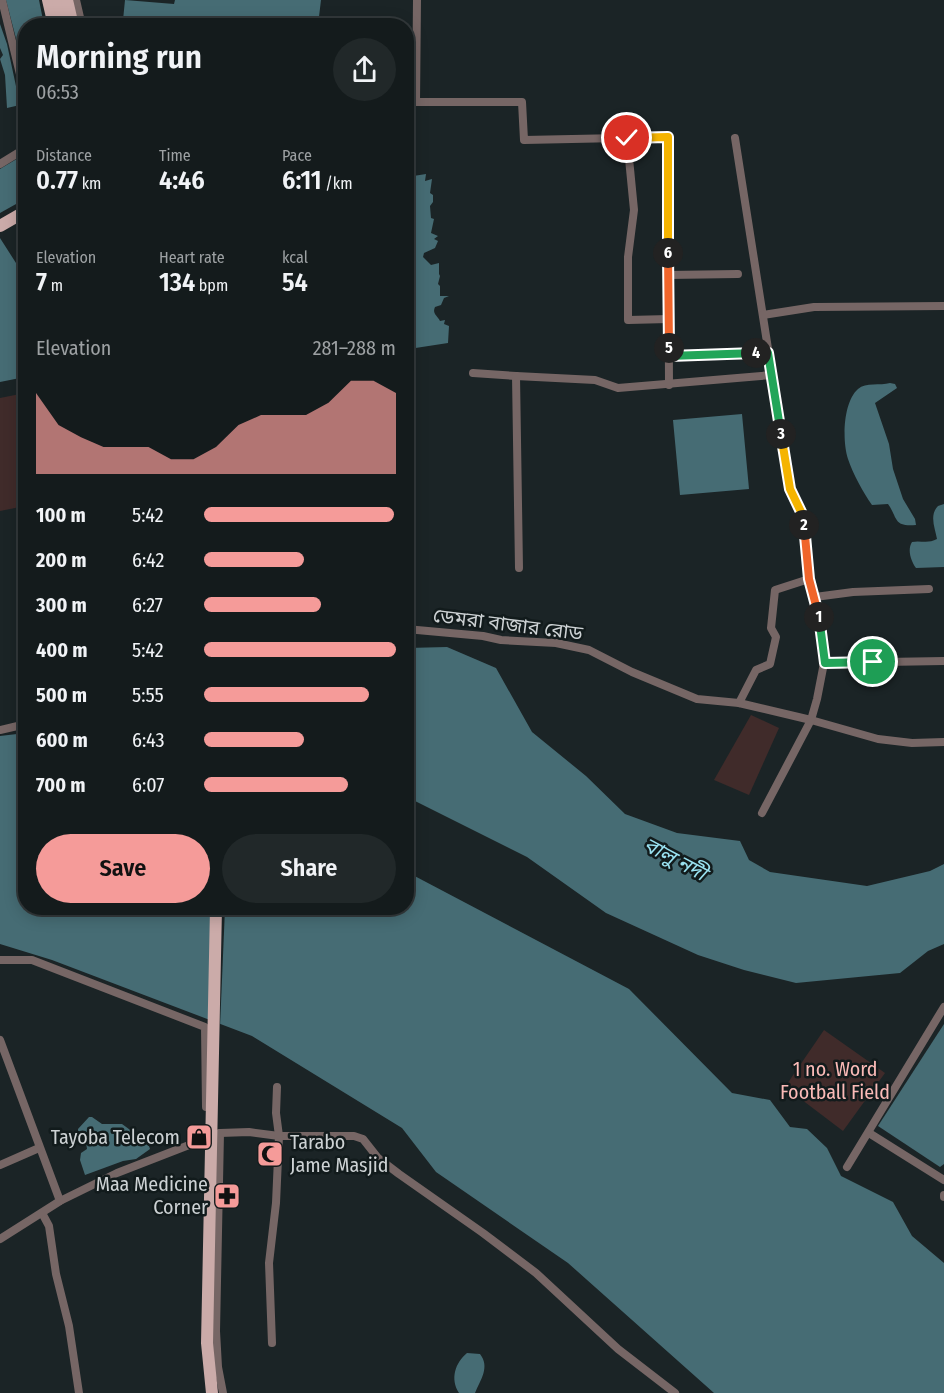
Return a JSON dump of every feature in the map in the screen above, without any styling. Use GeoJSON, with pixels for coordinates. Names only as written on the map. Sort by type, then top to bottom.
{"type":"FeatureCollection","features":[{"type":"Feature","properties":{"kind":"main road"},"geometry":{"type":"LineString","coordinates":[[48,0],[52,18]]}},
{"type":"Feature","properties":{"kind":"main road"},"geometry":{"type":"LineString","coordinates":[[58,0],[62,18]]}},
{"type":"Feature","properties":{"kind":"main road"},"geometry":{"type":"LineString","coordinates":[[68,0],[71,18]]}},
{"type":"Feature","properties":{"kind":"main road"},"geometry":{"type":"LineString","coordinates":[[0,226],[18,216]]}},
{"type":"Feature","properties":{"kind":"main road"},"geometry":{"type":"LineString","coordinates":[[212,1393],[207,1343],[216,915]]}},
{"type":"Feature","properties":{"kind":"street"},"geometry":{"type":"LineString","coordinates":[[2,0],[18,66]]}},
{"type":"Feature","properties":{"kind":"street"},"geometry":{"type":"LineString","coordinates":[[76,0],[80,18]]}},
{"type":"Feature","properties":{"kind":"street"},"geometry":{"type":"LineString","coordinates":[[417,0],[416,102],[522,102],[524,140],[668,137],[669,385]]}},
{"type":"Feature","properties":{"kind":"street"},"geometry":{"type":"LineString","coordinates":[[627,138],[634,210],[628,257],[628,320],[669,319]]}},
{"type":"Feature","properties":{"kind":"street"},"geometry":{"type":"LineString","coordinates":[[735,138],[790,489],[803,516],[809,579],[820,618],[825,663],[811,720],[762,813]]}},
{"type":"Feature","properties":{"kind":"street"},"geometry":{"type":"LineString","coordinates":[[0,164],[18,153]]}},
{"type":"Feature","properties":{"kind":"street"},"geometry":{"type":"LineString","coordinates":[[668,275],[738,274]]}},
{"type":"Feature","properties":{"kind":"street"},"geometry":{"type":"LineString","coordinates":[[763,315],[814,307],[944,306]]}},
{"type":"Feature","properties":{"kind":"street"},"geometry":{"type":"LineString","coordinates":[[669,356],[768,353]]}},
{"type":"Feature","properties":{"kind":"street"},"geometry":{"type":"LineString","coordinates":[[473,373],[595,380],[618,388],[772,375]]}},
{"type":"Feature","properties":{"kind":"street"},"geometry":{"type":"LineString","coordinates":[[516,376],[519,568]]}},
{"type":"Feature","properties":{"kind":"street"},"geometry":{"type":"LineString","coordinates":[[739,703],[756,670],[770,664],[776,637],[771,628],[775,590],[809,579]]}},
{"type":"Feature","properties":{"kind":"street"},"geometry":{"type":"LineString","coordinates":[[814,597],[853,592],[928,589]]}},
{"type":"Feature","properties":{"kind":"street","name":"ডেমরা বাজার রোড"},"geometry":{"type":"LineString","coordinates":[[414,630],[483,636],[501,640],[556,643],[589,650],[632,672],[698,699],[739,703],[878,739],[912,743],[944,742]]}},
{"type":"Feature","properties":{"kind":"street"},"geometry":{"type":"LineString","coordinates":[[825,663],[944,661]]}},
{"type":"Feature","properties":{"kind":"street"},"geometry":{"type":"LineString","coordinates":[[0,730],[18,726]]}},
{"type":"Feature","properties":{"kind":"street"},"geometry":{"type":"LineString","coordinates":[[0,960],[32,960],[205,1027],[207,1139]]}},
{"type":"Feature","properties":{"kind":"street"},"geometry":{"type":"LineString","coordinates":[[847,1167],[944,1007]]}},
{"type":"Feature","properties":{"kind":"street"},"geometry":{"type":"LineString","coordinates":[[0,1040],[60,1201]]}},
{"type":"Feature","properties":{"kind":"street"},"geometry":{"type":"LineString","coordinates":[[272,1342],[269,1263],[276,1203],[279,1136],[276,1113],[277,1087]]}},
{"type":"Feature","properties":{"kind":"street"},"geometry":{"type":"LineString","coordinates":[[869,1132],[944,1180]]}},
{"type":"Feature","properties":{"kind":"street"},"geometry":{"type":"LineString","coordinates":[[220,1133],[216,1331],[218,1367],[223,1393]]}},
{"type":"Feature","properties":{"kind":"street"},"geometry":{"type":"LineString","coordinates":[[0,1239],[60,1201],[117,1173],[220,1133],[354,1136],[363,1139],[378,1158],[536,1274],[618,1349],[675,1393]]}},
{"type":"Feature","properties":{"kind":"street"},"geometry":{"type":"LineString","coordinates":[[0,1165],[39,1148]]}},
{"type":"Feature","properties":{"kind":"street"},"geometry":{"type":"LineString","coordinates":[[42,1213],[49,1226],[56,1274],[69,1326],[79,1393]]}},
{"type":"Feature","properties":{"kind":"green space"},"geometry":{"type":"Polygon","coordinates":[[[18,394],[18,507],[0,511],[0,398],[18,394]]]}},
{"type":"Feature","properties":{"kind":"green space"},"geometry":{"type":"Polygon","coordinates":[[[751,715],[779,728],[749,795],[714,780],[751,715]]]}},
{"type":"Feature","properties":{"kind":"green space","name":"1 no. Word Football Field"},"geometry":{"type":"Polygon","coordinates":[[[824,1030],[885,1073],[843,1131],[785,1087],[824,1030]]]}},
{"type":"Feature","properties":{"kind":"water"},"geometry":{"type":"Polygon","coordinates":[[[6,0],[39,0],[43,18],[18,18],[18,46],[6,0]]]}},
{"type":"Feature","properties":{"kind":"water"},"geometry":{"type":"Polygon","coordinates":[[[125,0],[174,4],[175,0],[321,0],[319,18],[123,18],[125,0]]]}},
{"type":"Feature","properties":{"kind":"water"},"geometry":{"type":"Polygon","coordinates":[[[0,24],[7,44],[18,96],[18,105],[7,108],[5,75],[0,59],[3,55],[0,48],[0,24]]]}},
{"type":"Feature","properties":{"kind":"water"},"geometry":{"type":"Polygon","coordinates":[[[18,158],[18,203],[0,213],[0,169],[18,158]]]}},
{"type":"Feature","properties":{"kind":"water"},"geometry":{"type":"Polygon","coordinates":[[[426,174],[425,181],[432,179],[430,193],[433,195],[433,202],[430,206],[431,218],[434,219],[431,233],[438,236],[434,239],[438,241],[435,248],[424,253],[423,257],[431,265],[439,263],[440,296],[449,296],[444,298],[441,305],[435,307],[434,311],[440,321],[445,320],[444,324],[449,326],[448,343],[414,348],[414,176],[426,174]]]}},
{"type":"Feature","properties":{"kind":"water"},"geometry":{"type":"Polygon","coordinates":[[[0,238],[18,264],[18,378],[0,382],[0,238]]]}},
{"type":"Feature","properties":{"kind":"water"},"geometry":{"type":"Polygon","coordinates":[[[895,384],[897,388],[875,403],[889,444],[893,469],[903,499],[916,525],[900,523],[888,504],[872,505],[855,477],[846,451],[845,422],[853,395],[861,387],[895,384]]]}},
{"type":"Feature","properties":{"kind":"water"},"geometry":{"type":"Polygon","coordinates":[[[742,414],[749,489],[680,495],[673,420],[742,414]]]}},
{"type":"Feature","properties":{"kind":"water"},"geometry":{"type":"Polygon","coordinates":[[[944,504],[944,567],[916,568],[910,555],[912,542],[937,539],[933,522],[934,513],[938,506],[944,504]]]}},
{"type":"Feature","properties":{"kind":"water","name":"বালু নদী"},"geometry":{"type":"Polygon","coordinates":[[[447,647],[496,668],[532,732],[586,776],[625,814],[677,833],[740,841],[749,860],[770,872],[867,886],[930,871],[944,864],[944,944],[928,951],[900,973],[796,983],[698,955],[606,913],[527,857],[414,800],[414,648],[447,647]]]}},
{"type":"Feature","properties":{"kind":"water"},"geometry":{"type":"Polygon","coordinates":[[[18,734],[18,915],[414,915],[414,876],[629,989],[732,1093],[770,1100],[790,1127],[807,1129],[827,1148],[841,1176],[893,1202],[912,1236],[944,1263],[944,1393],[714,1393],[568,1263],[436,1172],[402,1128],[252,1036],[52,960],[0,944],[0,736],[18,734]]]}},
{"type":"Feature","properties":{"kind":"water"},"geometry":{"type":"Polygon","coordinates":[[[944,1024],[944,1164],[940,1167],[878,1126],[944,1024]]]}},
{"type":"Feature","properties":{"kind":"water"},"geometry":{"type":"Polygon","coordinates":[[[89,1117],[102,1124],[122,1124],[148,1143],[150,1149],[136,1159],[123,1161],[85,1175],[80,1160],[81,1153],[87,1149],[86,1142],[78,1136],[78,1129],[89,1117]]]}},
{"type":"Feature","properties":{"kind":"water"},"geometry":{"type":"Polygon","coordinates":[[[467,1353],[480,1354],[483,1359],[484,1373],[475,1393],[459,1393],[456,1388],[455,1372],[459,1362],[467,1353]]]}},
{"type":"Feature","properties":{"kind":"pier"},"geometry":{"type":"Polygon","coordinates":[[[216,915],[225,915],[220,1027],[211,1023],[216,915]]]}},
{"type":"Feature","properties":{"kind":"place","name":"Tayoba Telecom"},"geometry":{"type":"Point","coordinates":[199,1137]}},
{"type":"Feature","properties":{"kind":"place","name":"Tarabo Jame Masjid"},"geometry":{"type":"Point","coordinates":[270,1154]}},
{"type":"Feature","properties":{"kind":"place","name":"Maa Medicine Corner"},"geometry":{"type":"Point","coordinates":[227,1196]}},
{"type":"Feature","properties":{"kind":"route"},"geometry":{"type":"LineString","coordinates":[[627,138],[668,137],[669,356],[768,353],[790,489],[803,516],[809,579],[818,608],[825,663],[873,662]]}}]}
